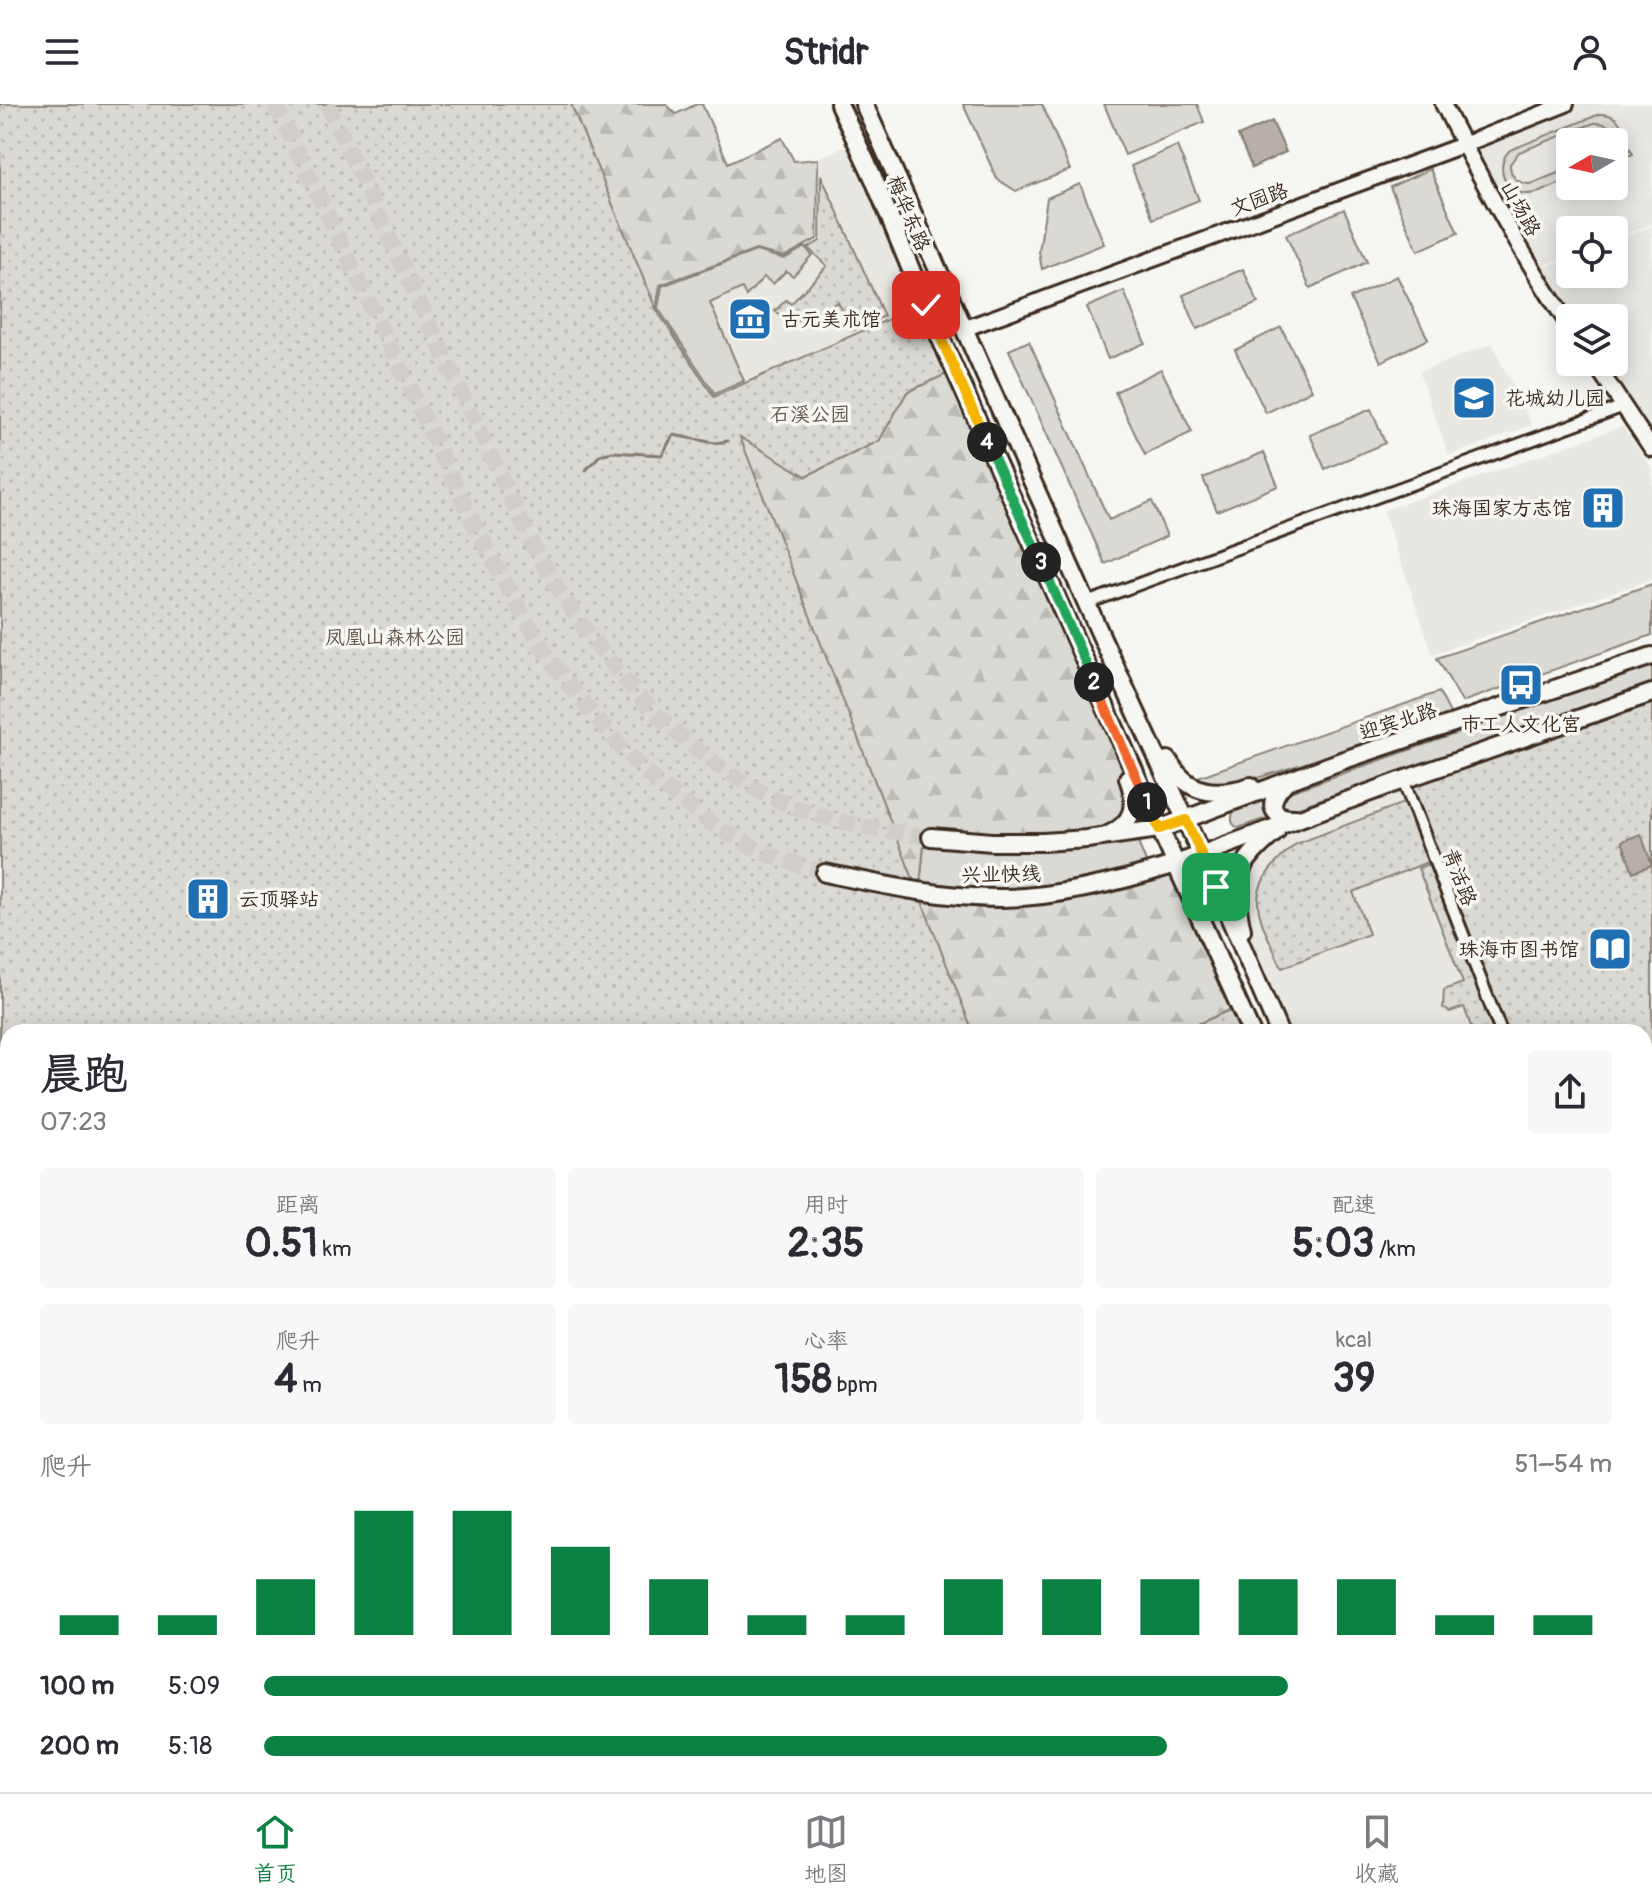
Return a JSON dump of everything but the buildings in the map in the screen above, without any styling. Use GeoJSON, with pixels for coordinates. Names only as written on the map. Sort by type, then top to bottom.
{"type":"FeatureCollection","features":[{"type":"Feature","properties":{"kind":"main road","name":"梅华东路"},"geometry":{"type":"LineString","coordinates":[[839,104],[1247,1024]]}},
{"type":"Feature","properties":{"kind":"main road","name":"梅华东路"},"geometry":{"type":"LineString","coordinates":[[864,104],[1255,974]]}},
{"type":"Feature","properties":{"kind":"main road"},"geometry":{"type":"LineString","coordinates":[[1103,640],[1129,675],[1174,770],[1196,788],[1212,793],[1231,792],[1314,766],[1341,761]]}},
{"type":"Feature","properties":{"kind":"main road","name":"迎宾北路"},"geometry":{"type":"LineString","coordinates":[[1159,829],[1341,761],[1652,656]]}},
{"type":"Feature","properties":{"kind":"main road"},"geometry":{"type":"LineString","coordinates":[[1083,657],[1093,697],[1126,772],[1133,798],[1126,823],[1102,837]]}},
{"type":"Feature","properties":{"kind":"main road"},"geometry":{"type":"LineString","coordinates":[[1176,864],[1652,693]]}},
{"type":"Feature","properties":{"kind":"main road"},"geometry":{"type":"LineString","coordinates":[[1284,784],[1275,794],[1274,811],[1280,817],[1295,820]]}},
{"type":"Feature","properties":{"kind":"main road"},"geometry":{"type":"LineString","coordinates":[[1276,1024],[1255,974],[1237,896],[1240,872],[1255,849],[1295,820]]}},
{"type":"Feature","properties":{"kind":"main road","name":"兴业快线"},"geometry":{"type":"LineString","coordinates":[[931,837],[1024,843],[1067,841],[1159,829]]}},
{"type":"Feature","properties":{"kind":"main road","name":"兴业快线"},"geometry":{"type":"LineString","coordinates":[[825,873],[923,891],[999,898],[1094,886],[1176,864]]}},
{"type":"Feature","properties":{"kind":"street","name":"山场路"},"geometry":{"type":"LineString","coordinates":[[1443,104],[1537,279],[1556,307]]}},
{"type":"Feature","properties":{"kind":"street","name":"文园路"},"geometry":{"type":"LineString","coordinates":[[966,328],[1566,104]]}},
{"type":"Feature","properties":{"kind":"street"},"geometry":{"type":"LineString","coordinates":[[1604,376],[1652,449]]}},
{"type":"Feature","properties":{"kind":"street"},"geometry":{"type":"LineString","coordinates":[[1087,603],[1624,406]]}},
{"type":"Feature","properties":{"kind":"street","name":"青活路"},"geometry":{"type":"LineString","coordinates":[[1403,780],[1498,1024]]}},
{"type":"Feature","properties":{"kind":"shaded area"},"geometry":{"type":"Polygon","coordinates":[[[1566,104],[1652,104],[1652,224],[1628,233],[1628,216],[1556,216],[1556,261],[1533,270],[1472,160],[1477,139],[1566,104]]]}},
{"type":"Feature","properties":{"kind":"shaded area"},"geometry":{"type":"Polygon","coordinates":[[[1272,121],[1286,152],[1252,168],[1238,136],[1272,121]]]}},
{"type":"Feature","properties":{"kind":"shaded area","name":"古元美术馆"},"geometry":{"type":"Polygon","coordinates":[[[856,141],[925,303],[714,397],[656,309],[660,285],[756,250],[784,257],[817,239],[818,158],[856,141]]]}},
{"type":"Feature","properties":{"kind":"shaded area"},"geometry":{"type":"Polygon","coordinates":[[[1652,226],[1652,444],[1606,376],[1628,376],[1628,304],[1560,304],[1535,271],[1556,263],[1556,288],[1628,288],[1628,235],[1652,226]]]}},
{"type":"Feature","properties":{"kind":"shaded area","name":"花城幼儿园"},"geometry":{"type":"Polygon","coordinates":[[[1492,344],[1532,425],[1449,456],[1419,372],[1492,344]]]}},
{"type":"Feature","properties":{"kind":"shaded area"},"geometry":{"type":"Polygon","coordinates":[[[1623,426],[1652,469],[1652,579],[1433,654],[1383,511],[1623,426]]]}},
{"type":"Feature","properties":{"kind":"shaded area"},"geometry":{"type":"Polygon","coordinates":[[[1403,780],[1498,1024],[1276,1024],[1243,931],[1240,872],[1289,822],[1403,780]]]}},
{"type":"Feature","properties":{"kind":"shaded area"},"geometry":{"type":"Polygon","coordinates":[[[1641,834],[1652,865],[1633,872],[1622,841],[1641,834]]]}},
{"type":"Feature","properties":{"kind":"green space","name":"凤凰山森林公园"},"geometry":{"type":"Polygon","coordinates":[[[0,104],[666,104],[676,114],[702,104],[728,163],[782,138],[794,161],[818,159],[817,239],[784,257],[756,250],[660,285],[656,309],[740,436],[806,476],[879,441],[907,392],[955,370],[1159,829],[1139,833],[931,837],[924,845],[920,885],[999,898],[1176,864],[1239,1006],[1198,1024],[0,1024],[0,104]]]}},
{"type":"Feature","properties":{"kind":"green space","name":"凤凰山森林公园"},"geometry":{"type":"Polygon","coordinates":[[[0,104],[571,104],[656,309],[714,397],[925,303],[955,370],[907,392],[879,441],[806,476],[740,437],[970,1024],[0,1024],[0,104]]]}},
{"type":"Feature","properties":{"kind":"green space"},"geometry":{"type":"Polygon","coordinates":[[[963,104],[1042,104],[1070,170],[1016,191],[997,179],[963,104]]]}},
{"type":"Feature","properties":{"kind":"green space"},"geometry":{"type":"Polygon","coordinates":[[[1104,104],[1197,104],[1204,122],[1125,155],[1104,104]]]}},
{"type":"Feature","properties":{"kind":"green space"},"geometry":{"type":"Polygon","coordinates":[[[1606,114],[1616,119],[1621,128],[1594,123],[1581,128],[1565,128],[1606,114]]]}},
{"type":"Feature","properties":{"kind":"green space"},"geometry":{"type":"Polygon","coordinates":[[[1556,132],[1556,138],[1519,152],[1510,169],[1516,179],[1531,184],[1556,174],[1556,185],[1531,194],[1512,188],[1502,170],[1505,156],[1510,150],[1556,132]]]}},
{"type":"Feature","properties":{"kind":"green space"},"geometry":{"type":"Polygon","coordinates":[[[1177,146],[1199,200],[1153,219],[1131,166],[1177,146]]]}},
{"type":"Feature","properties":{"kind":"green space"},"geometry":{"type":"Polygon","coordinates":[[[1430,169],[1458,233],[1418,251],[1390,187],[1430,169]]]}},
{"type":"Feature","properties":{"kind":"green space"},"geometry":{"type":"Polygon","coordinates":[[[821,175],[884,316],[852,331],[838,302],[790,324],[775,311],[786,300],[791,304],[827,266],[808,248],[820,241],[821,175]]]}},
{"type":"Feature","properties":{"kind":"green space"},"geometry":{"type":"Polygon","coordinates":[[[1080,184],[1104,244],[1042,269],[1039,252],[1047,198],[1080,184]]]}},
{"type":"Feature","properties":{"kind":"green space"},"geometry":{"type":"Polygon","coordinates":[[[1344,209],[1367,262],[1310,288],[1286,235],[1344,209]]]}},
{"type":"Feature","properties":{"kind":"green space"},"geometry":{"type":"Polygon","coordinates":[[[805,247],[812,255],[793,276],[786,271],[773,284],[764,277],[746,296],[742,288],[710,303],[744,381],[715,394],[658,308],[662,286],[756,251],[784,259],[805,247]]]}},
{"type":"Feature","properties":{"kind":"green space"},"geometry":{"type":"Polygon","coordinates":[[[1243,269],[1258,303],[1197,329],[1183,295],[1243,269]]]}},
{"type":"Feature","properties":{"kind":"green space"},"geometry":{"type":"Polygon","coordinates":[[[1397,276],[1428,339],[1381,362],[1350,298],[1397,276]]]}},
{"type":"Feature","properties":{"kind":"green space"},"geometry":{"type":"Polygon","coordinates":[[[1124,291],[1145,343],[1108,359],[1087,307],[1124,291]]]}},
{"type":"Feature","properties":{"kind":"green space"},"geometry":{"type":"Polygon","coordinates":[[[1281,327],[1312,390],[1266,413],[1235,350],[1281,327]]]}},
{"type":"Feature","properties":{"kind":"green space"},"geometry":{"type":"Polygon","coordinates":[[[1029,341],[1109,520],[1152,501],[1167,536],[1105,564],[1009,350],[1029,341]]]}},
{"type":"Feature","properties":{"kind":"green space"},"geometry":{"type":"Polygon","coordinates":[[[1161,369],[1192,432],[1145,455],[1115,392],[1161,369]]]}},
{"type":"Feature","properties":{"kind":"green space"},"geometry":{"type":"Polygon","coordinates":[[[1371,409],[1385,443],[1325,469],[1310,435],[1371,409]]]}},
{"type":"Feature","properties":{"kind":"green space"},"geometry":{"type":"Polygon","coordinates":[[[1264,452],[1278,486],[1217,511],[1203,478],[1264,452]]]}},
{"type":"Feature","properties":{"kind":"green space"},"geometry":{"type":"Polygon","coordinates":[[[1652,584],[1652,635],[1462,702],[1437,658],[1652,584]]]}},
{"type":"Feature","properties":{"kind":"green space"},"geometry":{"type":"Polygon","coordinates":[[[1652,665],[1652,685],[1238,828],[1232,822],[1233,812],[1652,665]]]}},
{"type":"Feature","properties":{"kind":"green space"},"geometry":{"type":"Polygon","coordinates":[[[1439,692],[1452,717],[1226,788],[1204,786],[1198,777],[1439,692]]]}},
{"type":"Feature","properties":{"kind":"green space"},"geometry":{"type":"Polygon","coordinates":[[[1652,694],[1652,1024],[1499,1024],[1403,780],[1652,694]]]}},
{"type":"Feature","properties":{"kind":"green space"},"geometry":{"type":"Polygon","coordinates":[[[1406,802],[1430,861],[1353,892],[1369,934],[1282,968],[1260,916],[1258,902],[1266,875],[1296,844],[1406,802]]]}},
{"type":"Feature","properties":{"kind":"green space"},"geometry":{"type":"Polygon","coordinates":[[[1137,840],[1148,867],[1030,887],[978,889],[920,885],[924,845],[1030,847],[1137,840]]]}},
{"type":"Feature","properties":{"kind":"green space"},"geometry":{"type":"Polygon","coordinates":[[[1433,862],[1496,1024],[1470,1024],[1464,1007],[1450,1012],[1443,1008],[1444,990],[1463,983],[1418,868],[1433,862]]]}},
{"type":"Feature","properties":{"kind":"green space"},"geometry":{"type":"Polygon","coordinates":[[[1239,1006],[1247,1024],[1198,1024],[1239,1006]]]}},
{"type":"Feature","properties":{"kind":"waterway"},"geometry":{"type":"LineString","coordinates":[[586,470],[600,455],[612,452],[662,455],[673,435],[715,443],[728,441]]}},
{"type":"Feature","properties":{"kind":"tunnel"},"geometry":{"type":"LineString","coordinates":[[275,104],[475,526],[548,657],[623,749],[656,781],[714,826],[766,854],[825,873]]}},
{"type":"Feature","properties":{"kind":"tunnel"},"geometry":{"type":"LineString","coordinates":[[327,104],[534,548],[583,627],[612,664],[676,732],[712,762],[752,787],[794,807],[828,818],[931,837]]}},
{"type":"Feature","properties":{"kind":"place","name":"古元美术馆"},"geometry":{"type":"Point","coordinates":[750,319]}},
{"type":"Feature","properties":{"kind":"place","name":"花城幼儿园"},"geometry":{"type":"Point","coordinates":[1474,398]}},
{"type":"Feature","properties":{"kind":"place","name":"珠海国家方志馆"},"geometry":{"type":"Point","coordinates":[1603,508]}},
{"type":"Feature","properties":{"kind":"place","name":"市工人文化宫"},"geometry":{"type":"Point","coordinates":[1521,685]}},
{"type":"Feature","properties":{"kind":"place","name":"云顶驿站"},"geometry":{"type":"Point","coordinates":[208,899]}},
{"type":"Feature","properties":{"kind":"place","name":"珠海市图书馆"},"geometry":{"type":"Point","coordinates":[1610,949]}},
{"type":"Feature","properties":{"kind":"route"},"geometry":{"type":"LineString","coordinates":[[926,305],[1159,829],[1186,820],[1216,887]]}},
{"type":"Feature","properties":{"kind":"park label","name":"石溪公园"},"geometry":{"type":"Point","coordinates":[810,414]}}]}
